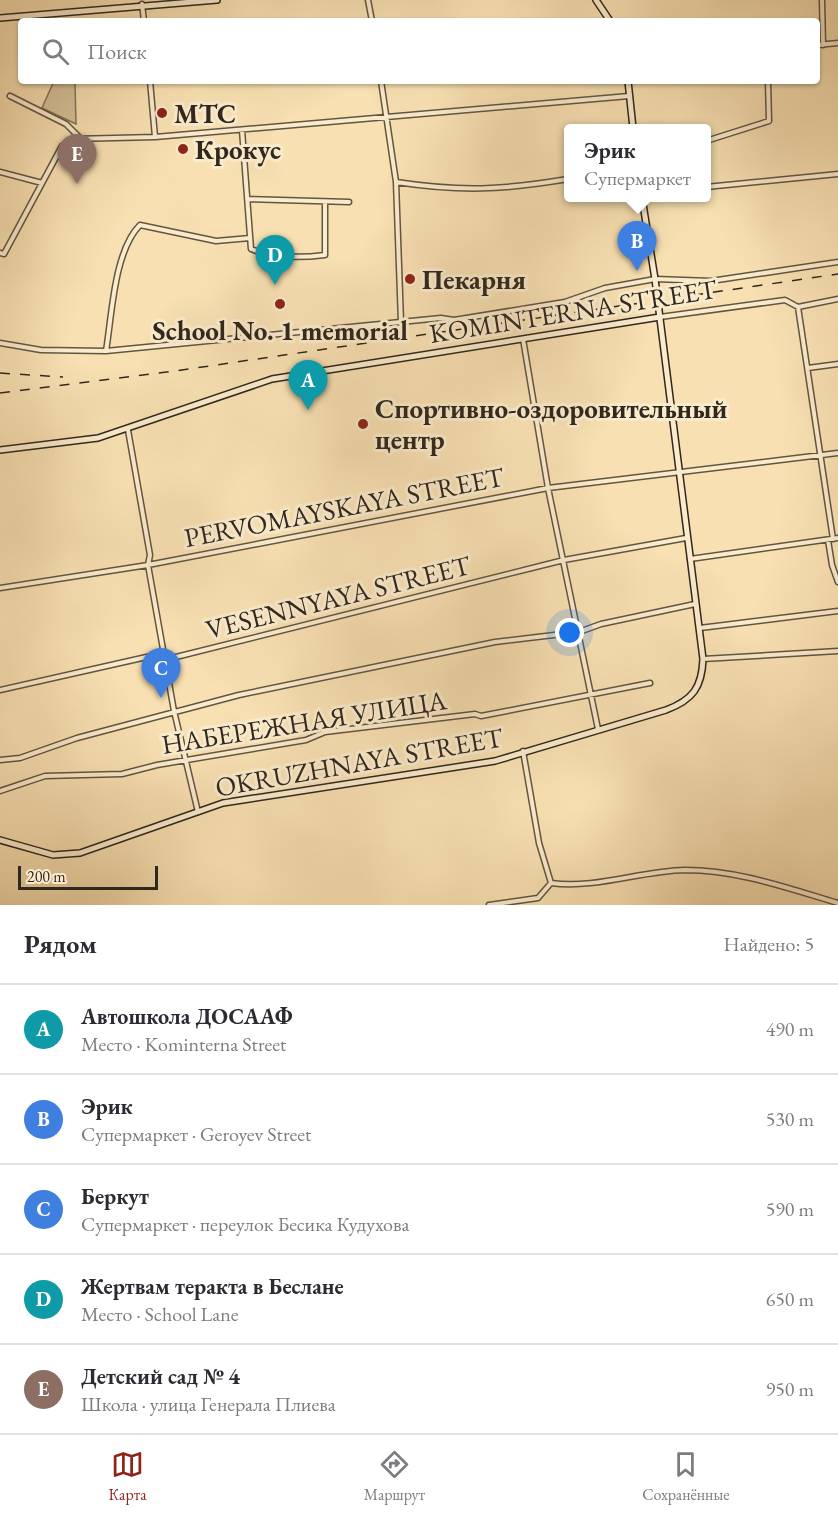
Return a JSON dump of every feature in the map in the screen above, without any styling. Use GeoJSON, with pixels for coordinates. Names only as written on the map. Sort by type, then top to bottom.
{"type":"FeatureCollection","features":[{"type":"Feature","properties":{"kind":"street"},"geometry":{"type":"LineString","coordinates":[[0,18],[158,2],[217,0]]}},
{"type":"Feature","properties":{"kind":"street"},"geometry":{"type":"LineString","coordinates":[[368,0],[371,18]]}},
{"type":"Feature","properties":{"kind":"street"},"geometry":{"type":"LineString","coordinates":[[596,0],[608,18]]}},
{"type":"Feature","properties":{"kind":"street"},"geometry":{"type":"LineString","coordinates":[[822,0],[823,45],[838,43]]}},
{"type":"Feature","properties":{"kind":"street"},"geometry":{"type":"LineString","coordinates":[[142,4],[144,18]]}},
{"type":"Feature","properties":{"kind":"street"},"geometry":{"type":"LineString","coordinates":[[150,84],[155,137]]}},
{"type":"Feature","properties":{"kind":"street"},"geometry":{"type":"LineString","coordinates":[[381,84],[396,182],[401,322]]}},
{"type":"Feature","properties":{"kind":"street"},"geometry":{"type":"LineString","coordinates":[[628,84],[633,124]]}},
{"type":"Feature","properties":{"kind":"street"},"geometry":{"type":"LineString","coordinates":[[711,139],[769,122],[768,84]]}},
{"type":"Feature","properties":{"kind":"street"},"geometry":{"type":"LineString","coordinates":[[10,96],[66,124],[82,140]]}},
{"type":"Feature","properties":{"kind":"street"},"geometry":{"type":"LineString","coordinates":[[0,253],[4,254],[62,146],[74,139],[155,137],[387,119],[630,96]]}},
{"type":"Feature","properties":{"kind":"street"},"geometry":{"type":"LineString","coordinates":[[242,130],[251,249],[309,257],[325,255],[326,202]]}},
{"type":"Feature","properties":{"kind":"street"},"geometry":{"type":"LineString","coordinates":[[0,172],[42,183]]}},
{"type":"Feature","properties":{"kind":"street"},"geometry":{"type":"LineString","coordinates":[[711,187],[838,174]]}},
{"type":"Feature","properties":{"kind":"street"},"geometry":{"type":"LineString","coordinates":[[396,182],[459,190],[483,190],[564,180]]}},
{"type":"Feature","properties":{"kind":"street"},"geometry":{"type":"LineString","coordinates":[[248,199],[349,202]]}},
{"type":"Feature","properties":{"kind":"street","name":"OKRUZHNAYA STREET"},"geometry":{"type":"LineString","coordinates":[[0,840],[52,855],[80,853],[223,803],[495,761],[666,710],[690,699],[701,681],[703,658],[655,279],[643,202]]}},
{"type":"Feature","properties":{"kind":"street"},"geometry":{"type":"LineString","coordinates":[[106,351],[117,274],[133,232],[140,225],[216,241],[250,238]]}},
{"type":"Feature","properties":{"kind":"street"},"geometry":{"type":"LineString","coordinates":[[0,343],[41,350],[106,351],[441,318],[454,320],[538,307],[580,298],[605,288],[655,279],[711,281],[838,262]]}},
{"type":"Feature","properties":{"kind":"street","name":"KOMINTERNA STREET"},"geometry":{"type":"LineString","coordinates":[[0,450],[98,438],[128,430],[272,379],[660,317],[785,300],[798,307],[838,299]]}},
{"type":"Feature","properties":{"kind":"street"},"geometry":{"type":"LineString","coordinates":[[798,307],[833,539],[832,565],[838,582]]}},
{"type":"Feature","properties":{"kind":"street"},"geometry":{"type":"LineString","coordinates":[[523,339],[548,488],[598,729]]}},
{"type":"Feature","properties":{"kind":"street"},"geometry":{"type":"LineString","coordinates":[[808,368],[838,364]]}},
{"type":"Feature","properties":{"kind":"street"},"geometry":{"type":"LineString","coordinates":[[128,430],[150,555],[148,564],[164,660],[198,812]]}},
{"type":"Feature","properties":{"kind":"street","name":"PERVOMAYSKAYA STREET"},"geometry":{"type":"LineString","coordinates":[[0,588],[148,564],[548,488],[838,453]]}},
{"type":"Feature","properties":{"kind":"street","name":"VESENNYAYA STREET"},"geometry":{"type":"LineString","coordinates":[[0,690],[151,656],[164,660],[564,560],[686,538]]}},
{"type":"Feature","properties":{"kind":"street"},"geometry":{"type":"LineString","coordinates":[[689,560],[833,539]]}},
{"type":"Feature","properties":{"kind":"street"},"geometry":{"type":"LineString","coordinates":[[0,760],[38,753],[77,738],[174,711],[495,642],[579,632],[612,621],[695,604]]}},
{"type":"Feature","properties":{"kind":"street"},"geometry":{"type":"LineString","coordinates":[[700,628],[838,610]]}},
{"type":"Feature","properties":{"kind":"street"},"geometry":{"type":"LineString","coordinates":[[703,658],[838,651]]}},
{"type":"Feature","properties":{"kind":"street","name":"НАБЕРЕЖНАЯ УЛИЦА"},"geometry":{"type":"LineString","coordinates":[[0,791],[45,776],[122,774],[157,765],[306,740],[326,732],[475,714],[481,716],[650,682]]}},
{"type":"Feature","properties":{"kind":"street"},"geometry":{"type":"LineString","coordinates":[[523,752],[539,843],[551,883]]}},
{"type":"Feature","properties":{"kind":"street"},"geometry":{"type":"LineString","coordinates":[[551,883],[572,886],[683,870],[744,875],[838,903]]}},
{"type":"Feature","properties":{"kind":"street"},"geometry":{"type":"LineString","coordinates":[[489,905],[538,898],[551,883]]}},
{"type":"Feature","properties":{"kind":"shaded area"},"geometry":{"type":"Polygon","coordinates":[[[53,84],[75,84],[76,124],[42,108],[53,84]]]}},
{"type":"Feature","properties":{"kind":"railway"},"geometry":{"type":"LineString","coordinates":[[0,393],[182,370],[838,274]]}},
{"type":"Feature","properties":{"kind":"railway"},"geometry":{"type":"LineString","coordinates":[[0,373],[63,377]]}},
{"type":"Feature","properties":{"kind":"place","name":"МТС"},"geometry":{"type":"Point","coordinates":[162,113]}},
{"type":"Feature","properties":{"kind":"place","name":"Крокус"},"geometry":{"type":"Point","coordinates":[183,149]}},
{"type":"Feature","properties":{"kind":"place","name":"Детский сад № 4"},"geometry":{"type":"Point","coordinates":[77,184]}},
{"type":"Feature","properties":{"kind":"place","name":"Эрик"},"geometry":{"type":"Point","coordinates":[637,271]}},
{"type":"Feature","properties":{"kind":"place","name":"Пекарня"},"geometry":{"type":"Point","coordinates":[410,279]}},
{"type":"Feature","properties":{"kind":"place","name":"Жертвам теракта в Беслане"},"geometry":{"type":"Point","coordinates":[275,285]}},
{"type":"Feature","properties":{"kind":"place","name":"School No. 1 memorial"},"geometry":{"type":"Point","coordinates":[280,304]}},
{"type":"Feature","properties":{"kind":"place","name":"Автошкола ДОСААФ"},"geometry":{"type":"Point","coordinates":[308,410]}},
{"type":"Feature","properties":{"kind":"place","name":"Спортивно-оздоровительный центр"},"geometry":{"type":"Point","coordinates":[363,424]}},
{"type":"Feature","properties":{"kind":"place","name":"Беркут"},"geometry":{"type":"Point","coordinates":[161,698]}}]}
